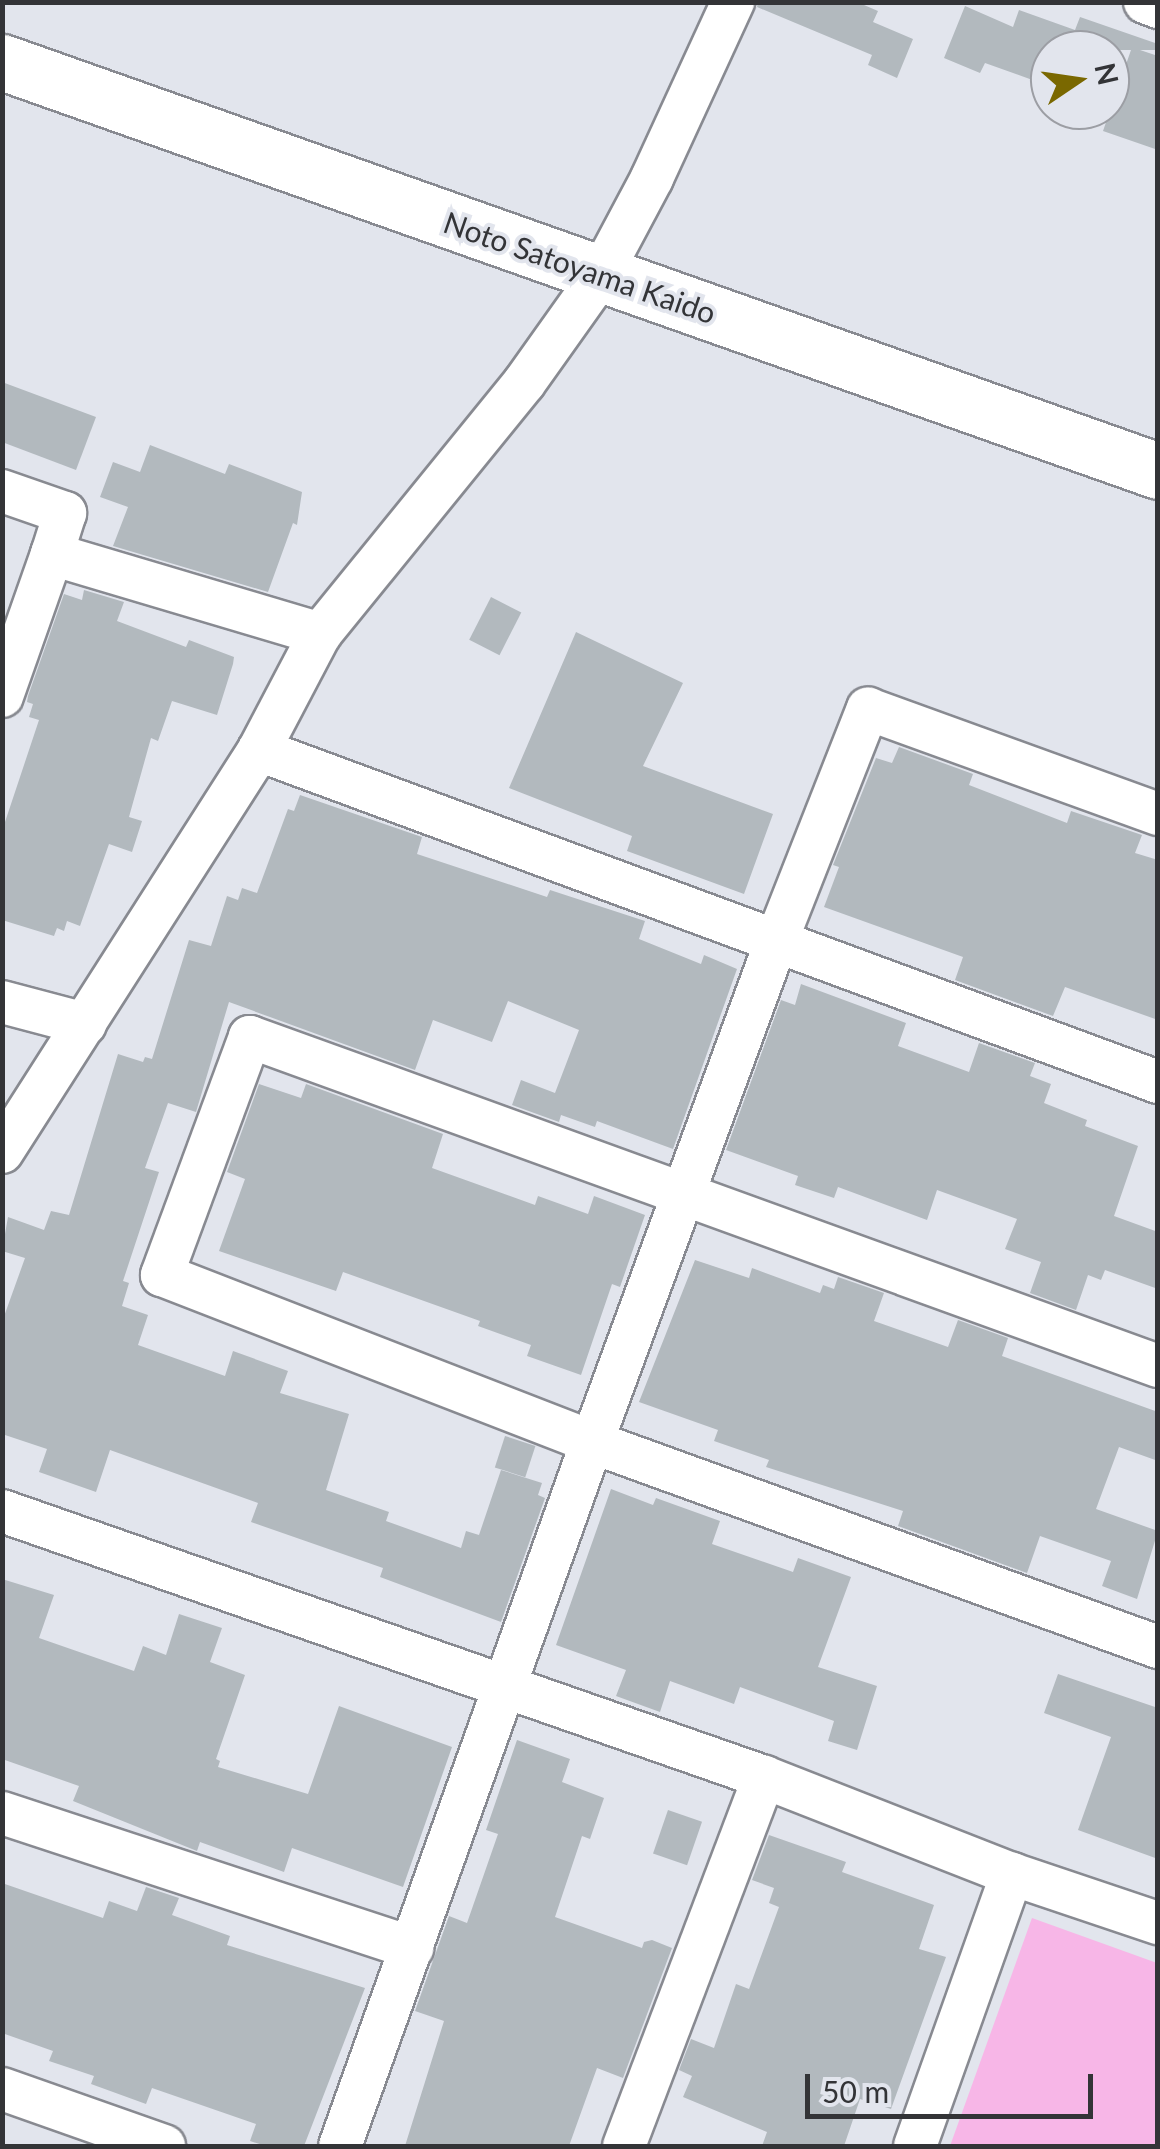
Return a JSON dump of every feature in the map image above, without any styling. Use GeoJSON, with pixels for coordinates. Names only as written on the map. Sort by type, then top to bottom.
{"type":"FeatureCollection","features":[{"type":"Feature","properties":{"kind":"main road","name":"Noto Satoyama Kaido"},"geometry":{"type":"LineString","coordinates":[[2,62],[1158,471]]}},
{"type":"Feature","properties":{"kind":"street"},"geometry":{"type":"LineString","coordinates":[[2,1152],[259,750],[320,634],[524,383],[600,276],[734,2]]}},
{"type":"Feature","properties":{"kind":"street"},"geometry":{"type":"LineString","coordinates":[[1144,2],[1158,7]]}},
{"type":"Feature","properties":{"kind":"street"},"geometry":{"type":"LineString","coordinates":[[2,491],[66,514],[2,696]]}},
{"type":"Feature","properties":{"kind":"street"},"geometry":{"type":"LineString","coordinates":[[52,554],[320,634]]}},
{"type":"Feature","properties":{"kind":"street"},"geometry":{"type":"LineString","coordinates":[[340,2146],[592,1442],[776,942],[868,709],[1158,814]]}},
{"type":"Feature","properties":{"kind":"street"},"geometry":{"type":"LineString","coordinates":[[259,750],[1158,1082]]}},
{"type":"Feature","properties":{"kind":"street"},"geometry":{"type":"LineString","coordinates":[[2,1002],[84,1024]]}},
{"type":"Feature","properties":{"kind":"street"},"geometry":{"type":"LineString","coordinates":[[1158,1366],[250,1037],[162,1275],[592,1442],[1158,1647]]}},
{"type":"Feature","properties":{"kind":"street"},"geometry":{"type":"LineString","coordinates":[[2,1511],[504,1690],[764,1776],[1012,1874],[1158,1923]]}},
{"type":"Feature","properties":{"kind":"street"},"geometry":{"type":"LineString","coordinates":[[624,2146],[764,1776]]}},
{"type":"Feature","properties":{"kind":"street"},"geometry":{"type":"LineString","coordinates":[[2,1813],[412,1948]]}},
{"type":"Feature","properties":{"kind":"street"},"geometry":{"type":"LineString","coordinates":[[915,2146],[1012,1874]]}},
{"type":"Feature","properties":{"kind":"street"},"geometry":{"type":"LineString","coordinates":[[2,2089],[164,2146]]}},
{"type":"Feature","properties":{"kind":"shaded area"},"geometry":{"type":"Polygon","coordinates":[[[1032,1918],[1157,1963],[1157,2146],[950,2146],[1032,1918]]]}},
{"type":"Feature","properties":{"kind":"building"},"geometry":{"type":"Polygon","coordinates":[[[758,2],[857,2],[878,11],[873,22],[913,39],[897,78],[868,65],[872,55],[757,7],[758,2]]]}},
{"type":"Feature","properties":{"kind":"building"},"geometry":{"type":"Polygon","coordinates":[[[965,6],[1013,27],[1019,10],[1075,30],[1030,30],[1030,79],[985,63],[980,73],[944,58],[965,6]]]}},
{"type":"Feature","properties":{"kind":"building"},"geometry":{"type":"Polygon","coordinates":[[[1080,17],[1118,30],[1075,30],[1080,17]]]}},
{"type":"Feature","properties":{"kind":"building"},"geometry":{"type":"Polygon","coordinates":[[[1130,34],[1158,44],[1158,50],[1140,50],[1158,56],[1158,150],[1103,131],[1130,130],[1130,34]]]}},
{"type":"Feature","properties":{"kind":"building"},"geometry":{"type":"Polygon","coordinates":[[[2,382],[96,417],[76,470],[2,442],[2,382]]]}},
{"type":"Feature","properties":{"kind":"building"},"geometry":{"type":"Polygon","coordinates":[[[150,445],[225,474],[229,464],[302,492],[297,525],[293,523],[268,592],[113,546],[128,507],[100,497],[113,462],[140,472],[150,445]]]}},
{"type":"Feature","properties":{"kind":"building"},"geometry":{"type":"Polygon","coordinates":[[[84,590],[124,602],[117,621],[186,647],[189,640],[234,657],[217,715],[172,701],[158,741],[151,738],[129,817],[142,821],[132,852],[109,844],[80,926],[67,921],[64,931],[57,928],[54,936],[2,920],[2,831],[39,720],[29,717],[33,704],[27,702],[28,696],[64,594],[82,600],[84,590]]]}},
{"type":"Feature","properties":{"kind":"building"},"geometry":{"type":"Polygon","coordinates":[[[491,597],[521,612],[500,655],[469,640],[491,597]]]}},
{"type":"Feature","properties":{"kind":"building"},"geometry":{"type":"Polygon","coordinates":[[[576,632],[683,683],[643,766],[773,814],[744,894],[627,851],[632,836],[509,788],[576,632]]]}},
{"type":"Feature","properties":{"kind":"building"},"geometry":{"type":"Polygon","coordinates":[[[899,747],[973,774],[969,785],[1067,823],[1071,811],[1142,835],[1135,853],[1158,860],[1158,1020],[1065,987],[1053,1016],[955,980],[963,957],[824,907],[839,867],[833,865],[876,758],[892,763],[899,747]]]}},
{"type":"Feature","properties":{"kind":"building"},"geometry":{"type":"Polygon","coordinates":[[[300,795],[422,837],[417,854],[547,897],[550,890],[645,921],[639,939],[701,964],[704,955],[737,969],[673,1149],[597,1121],[595,1127],[561,1115],[559,1122],[512,1105],[521,1080],[555,1093],[579,1030],[508,1001],[492,1042],[433,1020],[415,1070],[229,1002],[196,1112],[168,1103],[145,1168],[159,1172],[123,1281],[129,1283],[122,1306],[148,1315],[138,1345],[225,1376],[233,1351],[288,1371],[280,1393],[349,1414],[326,1490],[389,1512],[386,1521],[461,1548],[466,1531],[479,1535],[501,1470],[542,1483],[538,1495],[545,1498],[501,1622],[380,1577],[383,1568],[251,1522],[258,1503],[110,1450],[96,1492],[39,1472],[47,1449],[2,1434],[2,1322],[25,1258],[2,1251],[8,1217],[44,1230],[51,1211],[69,1215],[118,1054],[143,1062],[145,1057],[152,1059],[189,940],[211,946],[227,896],[238,900],[242,888],[257,893],[288,809],[294,811],[300,795]]]}},
{"type":"Feature","properties":{"kind":"building"},"geometry":{"type":"Polygon","coordinates":[[[801,984],[906,1023],[898,1046],[969,1072],[979,1043],[1035,1063],[1030,1076],[1051,1084],[1044,1103],[1087,1120],[1085,1126],[1138,1146],[1114,1216],[1158,1232],[1158,1289],[1105,1270],[1101,1280],[1088,1275],[1076,1310],[1030,1293],[1041,1262],[1005,1249],[1017,1219],[937,1190],[927,1220],[838,1187],[834,1198],[795,1185],[798,1176],[726,1150],[781,1000],[795,1005],[801,984]]]}},
{"type":"Feature","properties":{"kind":"building"},"geometry":{"type":"Polygon","coordinates":[[[259,1084],[301,1098],[306,1084],[443,1134],[432,1168],[535,1205],[538,1196],[588,1214],[594,1196],[645,1215],[620,1287],[612,1284],[581,1375],[527,1356],[531,1345],[478,1326],[480,1321],[343,1272],[336,1291],[219,1251],[245,1179],[227,1172],[259,1084]]]}},
{"type":"Feature","properties":{"kind":"building"},"geometry":{"type":"Polygon","coordinates":[[[695,1260],[749,1278],[752,1268],[820,1293],[823,1285],[834,1289],[838,1277],[884,1293],[874,1321],[948,1347],[958,1320],[1008,1338],[1002,1356],[1158,1412],[1158,1461],[1119,1447],[1096,1509],[1158,1531],[1137,1599],[1102,1586],[1111,1561],[1040,1536],[1027,1573],[898,1526],[903,1511],[766,1467],[769,1460],[714,1441],[718,1430],[639,1402],[695,1260]]]}},
{"type":"Feature","properties":{"kind":"building"},"geometry":{"type":"Polygon","coordinates":[[[505,1436],[535,1446],[525,1477],[495,1467],[505,1436]]]}},
{"type":"Feature","properties":{"kind":"building"},"geometry":{"type":"Polygon","coordinates":[[[611,1489],[653,1505],[656,1498],[720,1521],[712,1544],[793,1572],[798,1558],[851,1577],[818,1667],[877,1686],[857,1750],[828,1741],[834,1721],[740,1687],[734,1704],[670,1681],[660,1712],[616,1696],[626,1670],[556,1645],[611,1489]]]}},
{"type":"Feature","properties":{"kind":"building"},"geometry":{"type":"Polygon","coordinates":[[[2,1579],[54,1595],[39,1638],[134,1671],[143,1646],[166,1655],[179,1614],[222,1628],[210,1662],[245,1675],[216,1759],[220,1761],[218,1767],[308,1794],[339,1706],[452,1747],[403,1887],[292,1848],[284,1872],[200,1842],[197,1851],[73,1801],[79,1786],[2,1759],[2,1579]]]}},
{"type":"Feature","properties":{"kind":"building"},"geometry":{"type":"Polygon","coordinates":[[[1058,1674],[1158,1708],[1158,1859],[1078,1830],[1111,1737],[1044,1713],[1058,1674]]]}},
{"type":"Feature","properties":{"kind":"building"},"geometry":{"type":"Polygon","coordinates":[[[517,1740],[570,1759],[562,1782],[604,1798],[590,1839],[582,1836],[555,1917],[642,1948],[644,1942],[652,1940],[672,1948],[623,2078],[597,2068],[569,2146],[405,2146],[444,2021],[415,2011],[449,1916],[467,1923],[498,1834],[486,1830],[517,1740]]]}},
{"type":"Feature","properties":{"kind":"building"},"geometry":{"type":"Polygon","coordinates":[[[668,1810],[702,1822],[687,1865],[653,1853],[668,1810]]]}},
{"type":"Feature","properties":{"kind":"building"},"geometry":{"type":"Polygon","coordinates":[[[769,1835],[846,1862],[842,1872],[934,1905],[919,1949],[946,1957],[891,2109],[860,2099],[844,2146],[762,2146],[767,2132],[683,2097],[692,2076],[679,2070],[691,2039],[714,2048],[736,1984],[749,1989],[779,1907],[769,1903],[774,1888],[752,1880],[769,1835]]]}},
{"type":"Feature","properties":{"kind":"building"},"geometry":{"type":"Polygon","coordinates":[[[2,1883],[103,1918],[109,1901],[137,1911],[146,1887],[179,1898],[172,1915],[230,1936],[227,1945],[365,1988],[304,2146],[266,2146],[250,2141],[256,2124],[152,2088],[146,2104],[91,2084],[94,2076],[49,2061],[53,2051],[2,2033],[2,1883]]]}}]}
